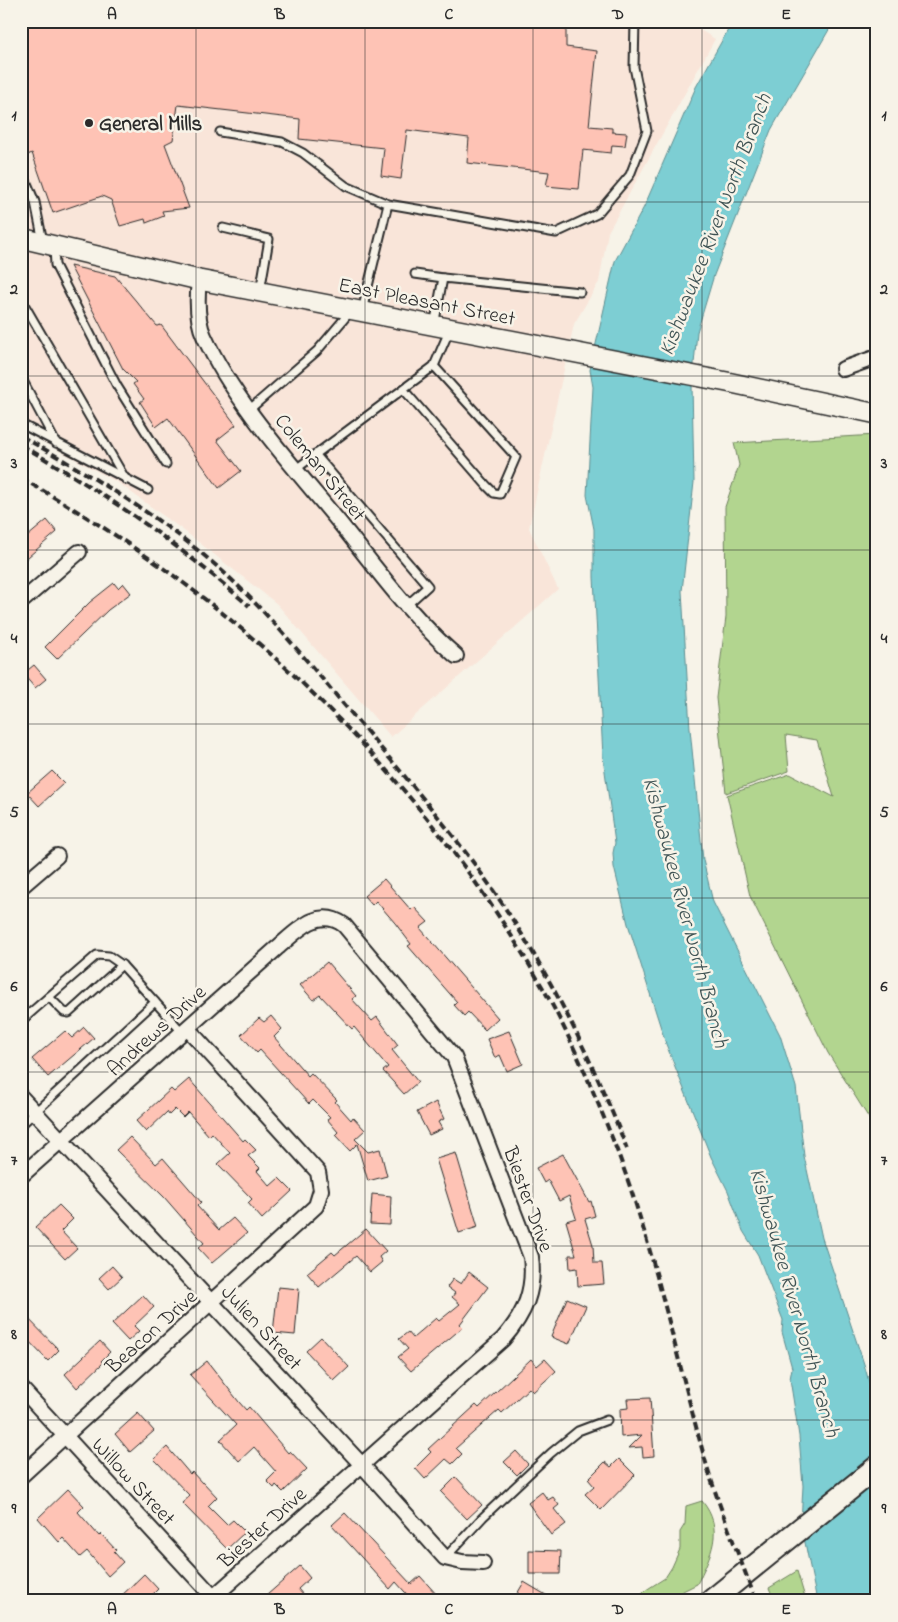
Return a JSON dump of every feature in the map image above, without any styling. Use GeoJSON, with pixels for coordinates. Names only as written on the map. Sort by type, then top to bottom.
{"type":"FeatureCollection","features":[{"type":"Feature","properties":{"kind":"main road","name":"East Pleasant Street"},"geometry":{"type":"LineString","coordinates":[[21,238],[49,243],[199,280],[728,382],[877,414]]}},
{"type":"Feature","properties":{"kind":"main road"},"geometry":{"type":"LineString","coordinates":[[711,1601],[877,1466]]}},
{"type":"Feature","properties":{"kind":"street","name":"Coleman Street"},"geometry":{"type":"LineString","coordinates":[[199,280],[196,299],[203,334],[224,373],[296,469],[431,635],[456,656]]}},
{"type":"Feature","properties":{"kind":"street"},"geometry":{"type":"LineString","coordinates":[[843,369],[877,357]]}},
{"type":"Feature","properties":{"kind":"street"},"geometry":{"type":"LineString","coordinates":[[21,602],[79,552]]}},
{"type":"Feature","properties":{"kind":"street"},"geometry":{"type":"LineString","coordinates":[[21,888],[57,856]]}},
{"type":"Feature","properties":{"kind":"street","name":"Andrews Drive"},"geometry":{"type":"LineString","coordinates":[[21,1176],[277,948],[308,922],[319,917]]}},
{"type":"Feature","properties":{"kind":"street","name":"Biester Drive"},"geometry":{"type":"LineString","coordinates":[[213,1600],[503,1340],[522,1315],[530,1297],[533,1272],[531,1257],[454,1057],[344,925],[336,919],[319,917]]}},
{"type":"Feature","properties":{"kind":"street","name":"Beacon Drive"},"geometry":{"type":"LineString","coordinates":[[21,1476],[316,1206],[321,1190],[318,1172],[185,1031]]}},
{"type":"Feature","properties":{"kind":"street","name":"Julien Street"},"geometry":{"type":"LineString","coordinates":[[21,1097],[362,1465],[445,1558]]}},
{"type":"Feature","properties":{"kind":"street","name":"Willow Street"},"geometry":{"type":"LineString","coordinates":[[21,1388],[213,1600]]}},
{"type":"Feature","properties":{"kind":"street"},"geometry":{"type":"LineString","coordinates":[[445,1558],[462,1562],[483,1563]]}},
{"type":"Feature","properties":{"kind":"lane"},"geometry":{"type":"LineString","coordinates":[[220,132],[282,142],[302,153],[346,186],[388,204],[556,233],[597,214],[630,175],[646,131],[634,67],[635,21]]}},
{"type":"Feature","properties":{"kind":"lane"},"geometry":{"type":"LineString","coordinates":[[21,169],[35,202],[55,265],[117,386],[166,464]]}},
{"type":"Feature","properties":{"kind":"lane"},"geometry":{"type":"LineString","coordinates":[[250,409],[317,351],[357,311],[388,204]]}},
{"type":"Feature","properties":{"kind":"lane"},"geometry":{"type":"LineString","coordinates":[[223,228],[269,239],[260,292]]}},
{"type":"Feature","properties":{"kind":"lane"},"geometry":{"type":"LineString","coordinates":[[415,274],[580,292]]}},
{"type":"Feature","properties":{"kind":"lane"},"geometry":{"type":"LineString","coordinates":[[296,469],[434,366],[442,327],[443,278]]}},
{"type":"Feature","properties":{"kind":"lane"},"geometry":{"type":"LineString","coordinates":[[21,300],[48,350],[126,480]]}},
{"type":"Feature","properties":{"kind":"lane"},"geometry":{"type":"LineString","coordinates":[[404,390],[487,486],[494,493],[500,494],[516,457],[434,366]]}},
{"type":"Feature","properties":{"kind":"lane"},"geometry":{"type":"LineString","coordinates":[[21,377],[56,443]]}},
{"type":"Feature","properties":{"kind":"lane"},"geometry":{"type":"LineString","coordinates":[[21,424],[148,490]]}},
{"type":"Feature","properties":{"kind":"lane"},"geometry":{"type":"LineString","coordinates":[[314,454],[428,586],[407,605]]}},
{"type":"Feature","properties":{"kind":"lane"},"geometry":{"type":"LineString","coordinates":[[21,1021],[97,955],[109,956],[122,965],[155,1002],[185,1031]]}},
{"type":"Feature","properties":{"kind":"lane"},"geometry":{"type":"LineString","coordinates":[[49,996],[64,1012],[69,1013],[122,965]]}},
{"type":"Feature","properties":{"kind":"lane"},"geometry":{"type":"LineString","coordinates":[[21,1125],[155,1002]]}},
{"type":"Feature","properties":{"kind":"lane"},"geometry":{"type":"LineString","coordinates":[[445,1558],[483,1517],[571,1436],[578,1431],[607,1420]]}},
{"type":"Feature","properties":{"kind":"shaded area"},"geometry":{"type":"Polygon","coordinates":[[[21,21],[692,21],[692,25],[715,39],[608,232],[599,282],[574,324],[529,528],[558,589],[391,737],[277,604],[187,533],[117,482],[21,430],[21,21]]]}},
{"type":"Feature","properties":{"kind":"green space"},"geometry":{"type":"Polygon","coordinates":[[[877,435],[877,1131],[828,1053],[750,896],[727,795],[790,774],[834,797],[817,740],[786,735],[789,771],[726,793],[716,698],[726,617],[725,507],[739,465],[734,443],[877,435]]]}},
{"type":"Feature","properties":{"kind":"green space"},"geometry":{"type":"Polygon","coordinates":[[[702,1501],[709,1511],[714,1532],[711,1552],[697,1584],[683,1591],[671,1601],[635,1601],[646,1590],[665,1578],[680,1549],[680,1532],[685,1524],[686,1506],[702,1501]]]}},
{"type":"Feature","properties":{"kind":"green space"},"geometry":{"type":"Polygon","coordinates":[[[797,1571],[806,1601],[775,1601],[769,1588],[797,1571]]]}},
{"type":"Feature","properties":{"kind":"water","name":"Kishwaukee River North Branch"},"geometry":{"type":"Polygon","coordinates":[[[733,21],[834,21],[771,130],[714,275],[697,332],[692,385],[694,482],[682,591],[690,729],[703,860],[713,902],[780,1035],[796,1087],[804,1156],[822,1238],[864,1364],[877,1411],[877,1601],[817,1601],[801,1523],[803,1486],[799,1436],[790,1379],[792,1368],[782,1332],[783,1320],[758,1255],[743,1231],[728,1191],[711,1157],[666,1044],[628,924],[614,867],[613,853],[615,843],[603,757],[594,577],[594,529],[587,495],[593,387],[590,370],[615,261],[644,207],[696,87],[733,21]]]}},
{"type":"Feature","properties":{"kind":"building"},"geometry":{"type":"Polygon","coordinates":[[[21,21],[566,21],[566,47],[597,51],[589,126],[612,128],[612,132],[627,133],[625,146],[612,145],[611,153],[583,150],[579,189],[546,186],[549,172],[467,163],[469,138],[407,130],[401,179],[381,176],[384,148],[299,139],[300,119],[178,105],[173,140],[165,144],[189,208],[162,211],[164,216],[146,223],[145,219],[120,226],[111,200],[102,196],[53,213],[32,153],[21,158],[21,21]]]}},
{"type":"Feature","properties":{"kind":"building"},"geometry":{"type":"Polygon","coordinates":[[[70,266],[115,276],[157,326],[161,325],[236,425],[217,440],[241,471],[219,488],[168,418],[156,427],[140,402],[144,399],[133,384],[136,382],[123,369],[70,266]]]}},
{"type":"Feature","properties":{"kind":"building"},"geometry":{"type":"Polygon","coordinates":[[[47,520],[57,532],[21,563],[21,542],[47,520]]]}},
{"type":"Feature","properties":{"kind":"building"},"geometry":{"type":"Polygon","coordinates":[[[114,583],[118,588],[123,583],[131,593],[108,610],[57,659],[45,647],[90,602],[114,583]]]}},
{"type":"Feature","properties":{"kind":"building"},"geometry":{"type":"Polygon","coordinates":[[[34,665],[46,679],[35,688],[23,674],[34,665]]]}},
{"type":"Feature","properties":{"kind":"building"},"geometry":{"type":"Polygon","coordinates":[[[52,771],[64,783],[39,806],[27,793],[52,771]]]}},
{"type":"Feature","properties":{"kind":"building"},"geometry":{"type":"Polygon","coordinates":[[[384,879],[411,910],[414,907],[428,922],[420,928],[498,1018],[485,1030],[468,1012],[464,1016],[454,1005],[457,1002],[408,946],[411,944],[395,923],[376,901],[372,905],[364,896],[384,879]]]}},
{"type":"Feature","properties":{"kind":"building"},"geometry":{"type":"Polygon","coordinates":[[[327,962],[356,996],[352,999],[372,1021],[377,1017],[398,1045],[392,1050],[418,1082],[404,1094],[383,1071],[388,1067],[354,1027],[352,1029],[320,995],[313,1000],[300,985],[327,962]]]}},
{"type":"Feature","properties":{"kind":"building"},"geometry":{"type":"Polygon","coordinates":[[[271,1016],[282,1029],[274,1037],[308,1076],[311,1073],[337,1100],[335,1102],[351,1120],[353,1117],[365,1130],[355,1139],[368,1152],[380,1149],[387,1176],[368,1181],[357,1144],[350,1151],[335,1135],[338,1132],[327,1119],[330,1117],[313,1100],[309,1104],[260,1050],[257,1053],[241,1035],[259,1018],[264,1022],[271,1016]]]}},
{"type":"Feature","properties":{"kind":"building"},"geometry":{"type":"Polygon","coordinates":[[[84,1027],[94,1038],[48,1077],[32,1059],[65,1031],[72,1038],[84,1027]]]}},
{"type":"Feature","properties":{"kind":"building"},"geometry":{"type":"Polygon","coordinates":[[[509,1031],[523,1064],[507,1071],[500,1055],[495,1058],[487,1039],[509,1031]]]}},
{"type":"Feature","properties":{"kind":"building"},"geometry":{"type":"Polygon","coordinates":[[[189,1079],[243,1141],[245,1139],[256,1150],[248,1156],[260,1168],[257,1171],[270,1186],[279,1178],[292,1191],[262,1219],[248,1203],[252,1199],[218,1164],[230,1153],[212,1133],[209,1136],[188,1112],[183,1117],[175,1109],[169,1115],[167,1112],[146,1132],[136,1121],[171,1089],[174,1092],[189,1079]]]}},
{"type":"Feature","properties":{"kind":"building"},"geometry":{"type":"Polygon","coordinates":[[[436,1102],[444,1119],[438,1122],[442,1129],[429,1135],[417,1112],[436,1102]]]}},
{"type":"Feature","properties":{"kind":"building"},"geometry":{"type":"Polygon","coordinates":[[[130,1137],[156,1164],[163,1158],[201,1202],[197,1206],[219,1230],[233,1218],[247,1233],[212,1263],[198,1248],[204,1243],[164,1197],[116,1150],[130,1137]]]}},
{"type":"Feature","properties":{"kind":"building"},"geometry":{"type":"Polygon","coordinates":[[[456,1153],[478,1227],[459,1233],[436,1159],[456,1153]]]}},
{"type":"Feature","properties":{"kind":"building"},"geometry":{"type":"Polygon","coordinates":[[[563,1154],[589,1202],[591,1201],[595,1216],[585,1219],[593,1245],[594,1263],[602,1263],[604,1284],[578,1286],[577,1268],[570,1269],[569,1255],[576,1255],[566,1221],[576,1218],[569,1196],[559,1201],[548,1180],[544,1183],[536,1168],[563,1154]]]}},
{"type":"Feature","properties":{"kind":"building"},"geometry":{"type":"Polygon","coordinates":[[[372,1194],[391,1196],[390,1225],[370,1224],[372,1194]]]}},
{"type":"Feature","properties":{"kind":"building"},"geometry":{"type":"Polygon","coordinates":[[[59,1205],[73,1219],[61,1231],[77,1248],[65,1259],[35,1227],[59,1205]]]}},
{"type":"Feature","properties":{"kind":"building"},"geometry":{"type":"Polygon","coordinates":[[[366,1229],[386,1251],[379,1257],[382,1262],[370,1272],[356,1256],[319,1287],[307,1273],[332,1252],[335,1255],[366,1229]]]}},
{"type":"Feature","properties":{"kind":"building"},"geometry":{"type":"Polygon","coordinates":[[[112,1266],[122,1277],[109,1289],[99,1278],[112,1266]]]}},
{"type":"Feature","properties":{"kind":"building"},"geometry":{"type":"Polygon","coordinates":[[[469,1272],[488,1287],[460,1324],[463,1327],[411,1371],[398,1357],[408,1349],[399,1339],[408,1332],[413,1338],[436,1318],[439,1321],[460,1304],[452,1297],[455,1293],[447,1287],[453,1279],[461,1284],[469,1272]]]}},
{"type":"Feature","properties":{"kind":"building"},"geometry":{"type":"Polygon","coordinates":[[[278,1287],[299,1289],[295,1335],[273,1333],[278,1287]]]}},
{"type":"Feature","properties":{"kind":"building"},"geometry":{"type":"Polygon","coordinates":[[[143,1295],[154,1307],[134,1326],[139,1331],[128,1341],[112,1324],[143,1295]]]}},
{"type":"Feature","properties":{"kind":"building"},"geometry":{"type":"Polygon","coordinates":[[[567,1298],[586,1306],[569,1344],[551,1337],[567,1298]]]}},
{"type":"Feature","properties":{"kind":"building"},"geometry":{"type":"Polygon","coordinates":[[[21,1311],[59,1350],[48,1361],[21,1333],[21,1311]]]}},
{"type":"Feature","properties":{"kind":"building"},"geometry":{"type":"Polygon","coordinates":[[[321,1337],[349,1367],[334,1381],[306,1351],[321,1337]]]}},
{"type":"Feature","properties":{"kind":"building"},"geometry":{"type":"Polygon","coordinates":[[[100,1341],[110,1352],[101,1361],[103,1363],[77,1388],[65,1374],[100,1341]]]}},
{"type":"Feature","properties":{"kind":"building"},"geometry":{"type":"Polygon","coordinates":[[[531,1359],[537,1366],[545,1359],[556,1371],[533,1392],[529,1388],[502,1413],[499,1410],[456,1448],[462,1454],[452,1464],[446,1459],[425,1479],[415,1468],[431,1452],[428,1449],[476,1405],[479,1408],[531,1359]]]}},
{"type":"Feature","properties":{"kind":"building"},"geometry":{"type":"Polygon","coordinates":[[[207,1361],[246,1410],[249,1407],[288,1453],[290,1451],[307,1469],[283,1492],[276,1485],[274,1488],[267,1481],[276,1472],[254,1447],[239,1461],[220,1440],[236,1425],[190,1375],[207,1361]]]}},
{"type":"Feature","properties":{"kind":"building"},"geometry":{"type":"Polygon","coordinates":[[[650,1398],[654,1456],[643,1457],[642,1447],[629,1448],[642,1435],[621,1437],[620,1409],[628,1408],[627,1399],[650,1398]]]}},
{"type":"Feature","properties":{"kind":"building"},"geometry":{"type":"Polygon","coordinates":[[[138,1413],[154,1431],[130,1452],[115,1434],[138,1413]]]}},
{"type":"Feature","properties":{"kind":"building"},"geometry":{"type":"Polygon","coordinates":[[[167,1447],[190,1474],[192,1472],[217,1497],[208,1506],[227,1525],[233,1520],[245,1532],[227,1549],[182,1503],[190,1496],[154,1459],[167,1447]]]}},
{"type":"Feature","properties":{"kind":"building"},"geometry":{"type":"Polygon","coordinates":[[[516,1451],[528,1464],[517,1475],[504,1462],[516,1451]]]}},
{"type":"Feature","properties":{"kind":"building"},"geometry":{"type":"Polygon","coordinates":[[[619,1459],[635,1475],[601,1510],[585,1494],[594,1486],[588,1479],[605,1462],[611,1467],[619,1459]]]}},
{"type":"Feature","properties":{"kind":"building"},"geometry":{"type":"Polygon","coordinates":[[[456,1477],[482,1505],[467,1519],[441,1492],[456,1477]]]}},
{"type":"Feature","properties":{"kind":"building"},"geometry":{"type":"Polygon","coordinates":[[[68,1489],[84,1506],[78,1512],[99,1536],[101,1534],[116,1550],[114,1552],[123,1562],[108,1576],[87,1551],[80,1557],[63,1538],[59,1542],[38,1518],[68,1489]]]}},
{"type":"Feature","properties":{"kind":"building"},"geometry":{"type":"Polygon","coordinates":[[[542,1492],[548,1500],[553,1497],[559,1505],[554,1509],[566,1524],[551,1535],[528,1503],[542,1492]]]}},
{"type":"Feature","properties":{"kind":"building"},"geometry":{"type":"Polygon","coordinates":[[[345,1513],[411,1584],[420,1576],[437,1595],[431,1601],[413,1601],[396,1582],[390,1589],[332,1525],[345,1513]]]}},
{"type":"Feature","properties":{"kind":"building"},"geometry":{"type":"Polygon","coordinates":[[[529,1550],[561,1551],[560,1574],[529,1574],[529,1550]]]}},
{"type":"Feature","properties":{"kind":"building"},"geometry":{"type":"Polygon","coordinates":[[[300,1566],[310,1578],[298,1589],[304,1596],[299,1601],[272,1601],[267,1595],[300,1566]]]}},
{"type":"Feature","properties":{"kind":"building"},"geometry":{"type":"Polygon","coordinates":[[[144,1574],[158,1589],[146,1601],[116,1601],[144,1574]]]}},
{"type":"Feature","properties":{"kind":"building"},"geometry":{"type":"Polygon","coordinates":[[[524,1582],[556,1601],[513,1601],[524,1582]]]}},
{"type":"Feature","properties":{"kind":"railway"},"geometry":{"type":"LineString","coordinates":[[21,436],[124,497],[173,531],[238,586],[305,658],[434,812],[473,862],[509,914],[543,970],[574,1028],[602,1088],[627,1149]]}},
{"type":"Feature","properties":{"kind":"railway"},"geometry":{"type":"LineString","coordinates":[[21,445],[81,481],[140,520],[195,561],[249,606]]}},
{"type":"Feature","properties":{"kind":"railway"},"geometry":{"type":"LineString","coordinates":[[21,478],[93,521],[163,568],[272,655],[324,704],[420,810],[504,924],[540,983],[569,1038],[587,1077],[626,1175],[663,1298],[711,1481],[756,1601]]}},
{"type":"Feature","properties":{"kind":"place","name":"General Mills"},"geometry":{"type":"Point","coordinates":[89,123]}}]}
